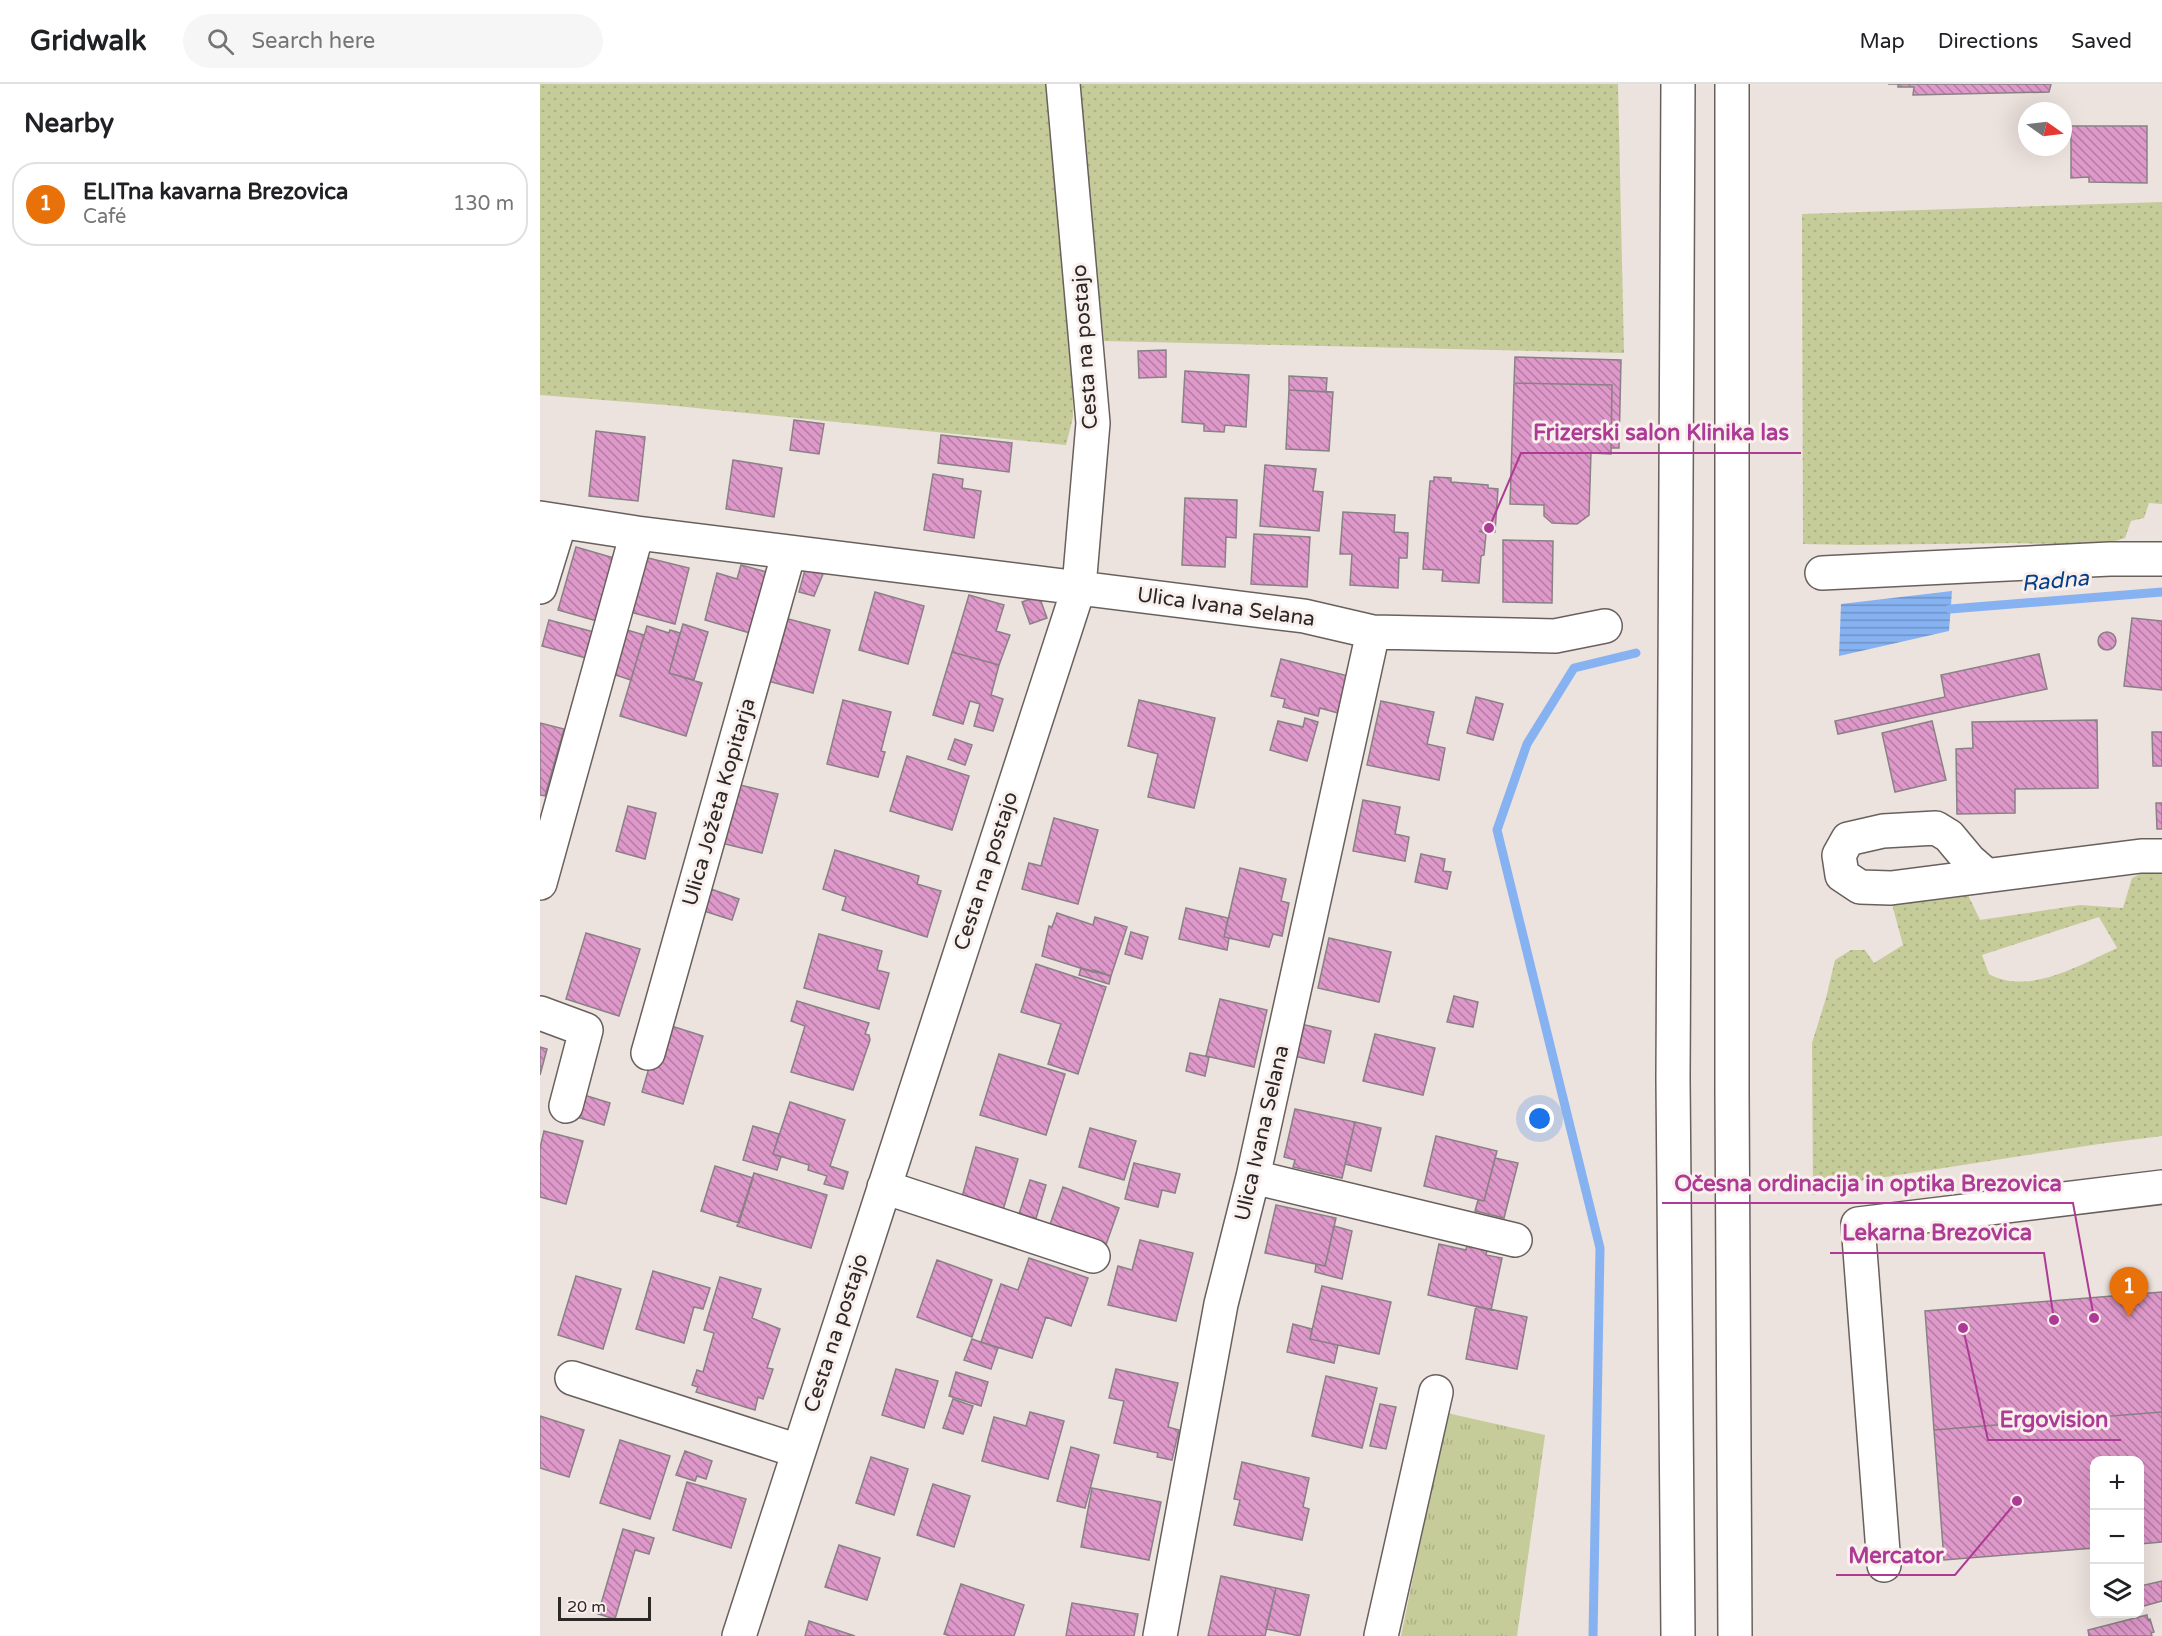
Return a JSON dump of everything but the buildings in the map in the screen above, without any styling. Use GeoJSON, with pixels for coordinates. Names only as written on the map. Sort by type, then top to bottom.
{"type":"FeatureCollection","features":[{"type":"Feature","properties":{"kind":"main road","name":"Cesta na postajo"},"geometry":{"type":"LineString","coordinates":[[739,1636],[1078,587],[1094,423],[1063,84]]}},
{"type":"Feature","properties":{"kind":"main road"},"geometry":{"type":"LineString","coordinates":[[1678,84],[1673,1091],[1678,1636]]}},
{"type":"Feature","properties":{"kind":"main road"},"geometry":{"type":"LineString","coordinates":[[1732,84],[1732,1117],[1735,1636]]}},
{"type":"Feature","properties":{"kind":"main road"},"geometry":{"type":"LineString","coordinates":[[540,587],[550,520],[637,533],[1078,587]]}},
{"type":"Feature","properties":{"kind":"main road"},"geometry":{"type":"LineString","coordinates":[[540,882],[637,533]]}},
{"type":"Feature","properties":{"kind":"main road","name":"Ulica Jožeta Kopitarja"},"geometry":{"type":"LineString","coordinates":[[648,1053],[789,552]]}},
{"type":"Feature","properties":{"kind":"main road"},"geometry":{"type":"LineString","coordinates":[[1822,573],[2162,559]]}},
{"type":"Feature","properties":{"kind":"main road","name":"Ulica Ivana Selana"},"geometry":{"type":"LineString","coordinates":[[1078,587],[1304,616],[1373,632],[1555,636],[1605,626]]}},
{"type":"Feature","properties":{"kind":"main road","name":"Ulica Ivana Selana"},"geometry":{"type":"LineString","coordinates":[[1160,1636],[1221,1304],[1252,1177],[1373,632]]}},
{"type":"Feature","properties":{"kind":"main road"},"geometry":{"type":"LineString","coordinates":[[1986,875],[2141,856],[2162,856]]}},
{"type":"Feature","properties":{"kind":"main road"},"geometry":{"type":"LineString","coordinates":[[540,1013],[586,1030],[566,1106]]}},
{"type":"Feature","properties":{"kind":"main road"},"geometry":{"type":"LineString","coordinates":[[1252,1177],[1515,1240]]}},
{"type":"Feature","properties":{"kind":"main road"},"geometry":{"type":"LineString","coordinates":[[884,1187],[1093,1256]]}},
{"type":"Feature","properties":{"kind":"main road"},"geometry":{"type":"LineString","coordinates":[[1884,1565],[1858,1224],[2162,1187]]}},
{"type":"Feature","properties":{"kind":"main road"},"geometry":{"type":"LineString","coordinates":[[572,1378],[798,1451]]}},
{"type":"Feature","properties":{"kind":"main road"},"geometry":{"type":"LineString","coordinates":[[1381,1636],[1436,1392]]}},
{"type":"Feature","properties":{"kind":"green space"},"geometry":{"type":"Polygon","coordinates":[[[540,84],[1046,84],[1072,345],[1073,417],[1066,445],[666,405],[540,395],[540,84]]]}},
{"type":"Feature","properties":{"kind":"green space"},"geometry":{"type":"Polygon","coordinates":[[[1077,84],[1618,84],[1624,353],[1104,341],[1077,84]]]}},
{"type":"Feature","properties":{"kind":"green space"},"geometry":{"type":"Polygon","coordinates":[[[2162,202],[2162,504],[2149,503],[2144,518],[2131,521],[2125,538],[2102,545],[1803,544],[1802,214],[2162,202]]]}},
{"type":"Feature","properties":{"kind":"green space"},"geometry":{"type":"Polygon","coordinates":[[[2154,867],[2162,867],[2162,1136],[1853,1182],[1813,1195],[1812,1043],[1835,960],[1851,950],[1865,950],[1874,963],[1903,945],[1892,904],[1967,893],[1980,920],[2080,905],[2123,908],[2132,878],[2154,867]],[[2099,917],[1982,955],[1989,974],[2004,980],[2020,982],[2054,976],[2117,948],[2099,917]]]}},
{"type":"Feature","properties":{"kind":"green space"},"geometry":{"type":"Polygon","coordinates":[[[1447,1413],[1545,1435],[1517,1636],[1401,1636],[1447,1413]]]}},
{"type":"Feature","properties":{"kind":"water"},"geometry":{"type":"Polygon","coordinates":[[[1952,591],[1949,631],[1839,656],[1841,604],[1952,591]]]}},
{"type":"Feature","properties":{"kind":"waterway","name":"Radna"},"geometry":{"type":"LineString","coordinates":[[1950,609],[2162,592]]}},
{"type":"Feature","properties":{"kind":"waterway"},"geometry":{"type":"LineString","coordinates":[[1593,1636],[1600,1248],[1497,830],[1527,744],[1574,668],[1636,653]]}},
{"type":"Feature","properties":{"kind":"place","name":"Frizerski salon Klinika las"},"geometry":{"type":"Point","coordinates":[1489,528]}},
{"type":"Feature","properties":{"kind":"place","name":"ELITna kavarna Brezovica"},"geometry":{"type":"Point","coordinates":[2129,1317]}},
{"type":"Feature","properties":{"kind":"place","name":"Očesna ordinacija in optika Brezovica"},"geometry":{"type":"Point","coordinates":[2094,1318]}},
{"type":"Feature","properties":{"kind":"place","name":"Lekarna Brezovica"},"geometry":{"type":"Point","coordinates":[2054,1320]}},
{"type":"Feature","properties":{"kind":"place","name":"Ergovision"},"geometry":{"type":"Point","coordinates":[1963,1328]}},
{"type":"Feature","properties":{"kind":"place","name":"Mercator"},"geometry":{"type":"Point","coordinates":[2017,1501]}}]}
